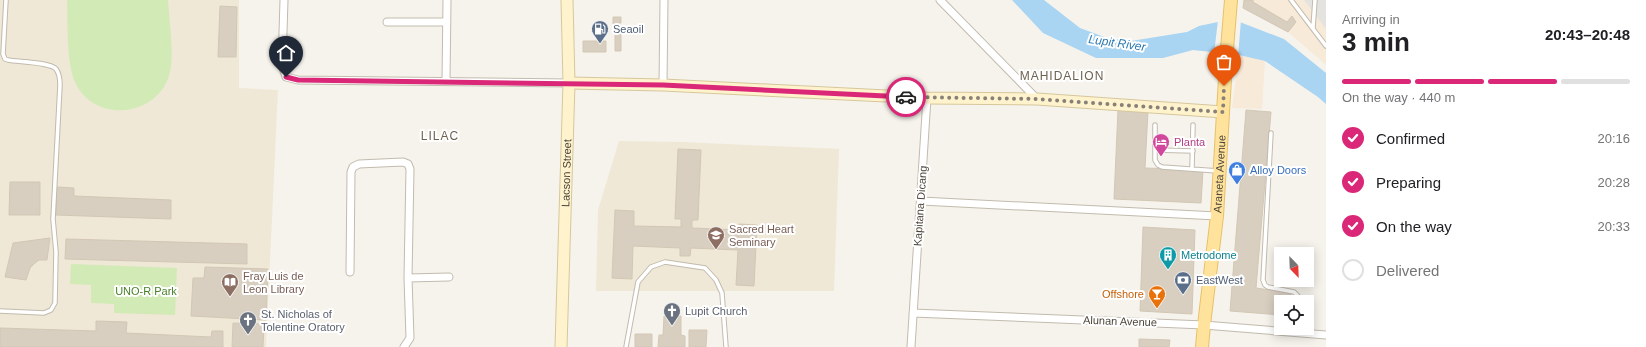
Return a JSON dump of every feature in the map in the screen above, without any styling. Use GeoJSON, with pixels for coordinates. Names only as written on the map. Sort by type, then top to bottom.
{"type":"FeatureCollection","features":[{"type":"Feature","properties":{"kind":"main road","name":"Araneta Avenue"},"geometry":{"type":"LineString","coordinates":[[1202,347],[1217,216],[1231,0]]}},
{"type":"Feature","properties":{"kind":"street"},"geometry":{"type":"LineString","coordinates":[[284,0],[282,65],[286,77],[298,80],[663,85],[927,98],[1037,99],[1223,112]]}},
{"type":"Feature","properties":{"kind":"street"},"geometry":{"type":"LineString","coordinates":[[446,81],[447,0]]}},
{"type":"Feature","properties":{"kind":"street","name":"Lacson Street"},"geometry":{"type":"LineString","coordinates":[[561,347],[568,83],[567,0]]}},
{"type":"Feature","properties":{"kind":"street"},"geometry":{"type":"LineString","coordinates":[[663,85],[664,0]]}},
{"type":"Feature","properties":{"kind":"street"},"geometry":{"type":"LineString","coordinates":[[940,0],[1037,99]]}},
{"type":"Feature","properties":{"kind":"street"},"geometry":{"type":"LineString","coordinates":[[387,22],[446,22]]}},
{"type":"Feature","properties":{"kind":"street","name":"Kapitana Dicang"},"geometry":{"type":"LineString","coordinates":[[911,347],[927,98]]}},
{"type":"Feature","properties":{"kind":"street"},"geometry":{"type":"LineString","coordinates":[[350,272],[351,172],[353,167],[359,164],[403,162],[408,164],[410,169],[408,278],[410,338],[404,347]]}},
{"type":"Feature","properties":{"kind":"street"},"geometry":{"type":"LineString","coordinates":[[921,201],[1217,216]]}},
{"type":"Feature","properties":{"kind":"street"},"geometry":{"type":"LineString","coordinates":[[408,278],[449,277]]}},
{"type":"Feature","properties":{"kind":"street","name":"Alunan Avenue"},"geometry":{"type":"LineString","coordinates":[[913,313],[1274,329]]}},
{"type":"Feature","properties":{"kind":"street","name":"Alunan Avenue"},"geometry":{"type":"LineString","coordinates":[[1314,333],[1326,335]]}},
{"type":"Feature","properties":{"kind":"lane"},"geometry":{"type":"LineString","coordinates":[[0,311],[44,313],[51,310],[55,303],[56,252],[54,219],[60,85],[56,69],[50,65],[5,59],[3,54],[6,0]]}},
{"type":"Feature","properties":{"kind":"lane"},"geometry":{"type":"LineString","coordinates":[[1291,0],[1326,46]]}},
{"type":"Feature","properties":{"kind":"lane"},"geometry":{"type":"LineString","coordinates":[[1313,28],[1315,0]]}},
{"type":"Feature","properties":{"kind":"lane"},"geometry":{"type":"LineString","coordinates":[[1155,125],[1155,160],[1158,165],[1219,171]]}},
{"type":"Feature","properties":{"kind":"lane"},"geometry":{"type":"LineString","coordinates":[[1192,168],[1193,125]]}},
{"type":"Feature","properties":{"kind":"lane"},"geometry":{"type":"LineString","coordinates":[[1271,133],[1263,280],[1264,285],[1268,287],[1294,292],[1297,295]]}},
{"type":"Feature","properties":{"kind":"lane"},"geometry":{"type":"LineString","coordinates":[[1155,150],[1193,151]]}},
{"type":"Feature","properties":{"kind":"lane"},"geometry":{"type":"LineString","coordinates":[[626,347],[638,282],[651,267],[666,262],[705,268],[716,280],[722,293],[726,347]]}},
{"type":"Feature","properties":{"kind":"shaded area"},"geometry":{"type":"Polygon","coordinates":[[[0,0],[239,0],[239,88],[278,90],[266,347],[0,347],[0,0]]]}},
{"type":"Feature","properties":{"kind":"shaded area"},"geometry":{"type":"Polygon","coordinates":[[[1244,0],[1326,0],[1326,65],[1288,32],[1243,8],[1244,0]]]}},
{"type":"Feature","properties":{"kind":"shaded area"},"geometry":{"type":"Polygon","coordinates":[[[1304,0],[1326,0],[1326,29],[1304,0]]]}},
{"type":"Feature","properties":{"kind":"shaded area"},"geometry":{"type":"Polygon","coordinates":[[[1239,55],[1265,61],[1262,109],[1232,108],[1239,55]]]}},
{"type":"Feature","properties":{"kind":"shaded area","name":"Sacred Heart Seminary"},"geometry":{"type":"Polygon","coordinates":[[[619,141],[683,142],[839,149],[834,291],[596,291],[598,210],[619,141]]]}},
{"type":"Feature","properties":{"kind":"green space"},"geometry":{"type":"Polygon","coordinates":[[[67,0],[168,0],[172,49],[171,68],[162,90],[152,100],[139,107],[125,110],[110,109],[97,105],[85,97],[76,84],[71,66],[68,43],[67,0]]]}},
{"type":"Feature","properties":{"kind":"green space","name":"UNO-R Park"},"geometry":{"type":"Polygon","coordinates":[[[71,264],[177,268],[175,315],[114,313],[114,304],[91,303],[91,285],[70,284],[71,264]]]}},
{"type":"Feature","properties":{"kind":"water","name":"Lupit River"},"geometry":{"type":"Polygon","coordinates":[[[1012,0],[1044,0],[1080,28],[1107,38],[1131,41],[1187,32],[1199,26],[1232,19],[1284,39],[1326,73],[1326,104],[1265,61],[1239,55],[1193,50],[1163,58],[1096,58],[1043,33],[1012,0]]]}},
{"type":"Feature","properties":{"kind":"pier"},"geometry":{"type":"Polygon","coordinates":[[[1232,17],[1241,20],[1238,57],[1214,54],[1218,20],[1232,17]]]}},
{"type":"Feature","properties":{"kind":"building"},"geometry":{"type":"Polygon","coordinates":[[[1244,0],[1253,0],[1253,2],[1287,22],[1292,16],[1296,22],[1288,32],[1243,8],[1244,0]]]}},
{"type":"Feature","properties":{"kind":"building"},"geometry":{"type":"Polygon","coordinates":[[[220,6],[237,7],[236,57],[218,57],[220,6]]]}},
{"type":"Feature","properties":{"kind":"building"},"geometry":{"type":"Polygon","coordinates":[[[613,17],[621,17],[621,23],[613,24],[613,17]]]}},
{"type":"Feature","properties":{"kind":"building"},"geometry":{"type":"Polygon","coordinates":[[[615,25],[621,25],[621,51],[615,51],[615,25]]]}},
{"type":"Feature","properties":{"kind":"building"},"geometry":{"type":"Polygon","coordinates":[[[583,41],[606,41],[606,52],[583,52],[583,41]]]}},
{"type":"Feature","properties":{"kind":"building"},"geometry":{"type":"Polygon","coordinates":[[[1118,110],[1148,111],[1145,168],[1203,170],[1201,203],[1114,199],[1118,110]]]}},
{"type":"Feature","properties":{"kind":"building"},"geometry":{"type":"Polygon","coordinates":[[[1246,110],[1271,112],[1256,288],[1291,293],[1291,295],[1274,295],[1274,314],[1230,311],[1246,110]]]}},
{"type":"Feature","properties":{"kind":"building"},"geometry":{"type":"Polygon","coordinates":[[[678,149],[701,150],[698,220],[692,220],[692,228],[739,230],[739,224],[757,225],[754,286],[736,285],[738,250],[691,248],[690,256],[680,256],[680,248],[633,246],[632,279],[612,278],[615,210],[634,211],[634,226],[681,227],[681,219],[675,219],[678,149]]]}},
{"type":"Feature","properties":{"kind":"building"},"geometry":{"type":"Polygon","coordinates":[[[10,182],[40,182],[40,215],[9,215],[10,182]]]}},
{"type":"Feature","properties":{"kind":"building"},"geometry":{"type":"Polygon","coordinates":[[[57,187],[74,188],[74,196],[171,200],[171,219],[56,215],[57,187]]]}},
{"type":"Feature","properties":{"kind":"building","name":"Metrodome"},"geometry":{"type":"Polygon","coordinates":[[[1143,227],[1195,230],[1192,314],[1140,311],[1143,227]]]}},
{"type":"Feature","properties":{"kind":"building"},"geometry":{"type":"Polygon","coordinates":[[[50,238],[47,260],[39,260],[35,263],[30,268],[26,280],[5,277],[13,243],[50,238]]]}},
{"type":"Feature","properties":{"kind":"building"},"geometry":{"type":"Polygon","coordinates":[[[66,239],[247,244],[247,264],[65,259],[66,239]]]}},
{"type":"Feature","properties":{"kind":"building","name":"Fray Luis de Leon Library"},"geometry":{"type":"Polygon","coordinates":[[[205,267],[268,269],[266,320],[191,316],[193,278],[204,278],[205,267]]]}},
{"type":"Feature","properties":{"kind":"building","name":"Lupit Church"},"geometry":{"type":"Polygon","coordinates":[[[664,316],[681,316],[681,335],[685,336],[685,347],[658,347],[659,335],[663,335],[664,316]]]}},
{"type":"Feature","properties":{"kind":"building"},"geometry":{"type":"Polygon","coordinates":[[[96,321],[127,322],[126,333],[211,337],[212,331],[223,331],[223,347],[0,347],[0,328],[96,331],[96,321]]]}},
{"type":"Feature","properties":{"kind":"building","name":"St. Nicholas of Tolentine Oratory"},"geometry":{"type":"Polygon","coordinates":[[[233,323],[264,324],[263,347],[232,347],[233,323]]]}},
{"type":"Feature","properties":{"kind":"building"},"geometry":{"type":"Polygon","coordinates":[[[689,330],[707,330],[706,347],[689,347],[689,330]]]}},
{"type":"Feature","properties":{"kind":"building"},"geometry":{"type":"Polygon","coordinates":[[[635,334],[652,334],[652,347],[635,347],[635,334]]]}},
{"type":"Feature","properties":{"kind":"building"},"geometry":{"type":"Polygon","coordinates":[[[1139,339],[1170,340],[1169,347],[1139,347],[1139,339]]]}},
{"type":"Feature","properties":{"kind":"way so far"},"geometry":{"type":"LineString","coordinates":[[906,97],[1037,99],[1223,112],[1224,86]]}},
{"type":"Feature","properties":{"kind":"place","name":"Seaoil"},"geometry":{"type":"Point","coordinates":[600,44]}},
{"type":"Feature","properties":{"kind":"place","name":"Planta"},"geometry":{"type":"Point","coordinates":[1161,157]}},
{"type":"Feature","properties":{"kind":"place","name":"Alloy Doors"},"geometry":{"type":"Point","coordinates":[1237,185]}},
{"type":"Feature","properties":{"kind":"place","name":"Sacred Heart Seminary"},"geometry":{"type":"Point","coordinates":[716,250]}},
{"type":"Feature","properties":{"kind":"place","name":"Metrodome"},"geometry":{"type":"Point","coordinates":[1168,270]}},
{"type":"Feature","properties":{"kind":"place","name":"EastWest"},"geometry":{"type":"Point","coordinates":[1183,295]}},
{"type":"Feature","properties":{"kind":"place","name":"Fray Luis de Leon Library"},"geometry":{"type":"Point","coordinates":[230,297]}},
{"type":"Feature","properties":{"kind":"place","name":"Offshore"},"geometry":{"type":"Point","coordinates":[1157,309]}},
{"type":"Feature","properties":{"kind":"place","name":"Lupit Church"},"geometry":{"type":"Point","coordinates":[672,326]}},
{"type":"Feature","properties":{"kind":"place","name":"St. Nicholas of Tolentine Oratory"},"geometry":{"type":"Point","coordinates":[248,335]}},
{"type":"Feature","properties":{"kind":"district","name":"MAHIDALION"},"geometry":{"type":"Point","coordinates":[1062,76]}},
{"type":"Feature","properties":{"kind":"district","name":"LILAC"},"geometry":{"type":"Point","coordinates":[440,136]}},
{"type":"Feature","properties":{"kind":"route"},"geometry":{"type":"LineString","coordinates":[[286,77],[298,80],[663,85],[906,97]]}}]}
